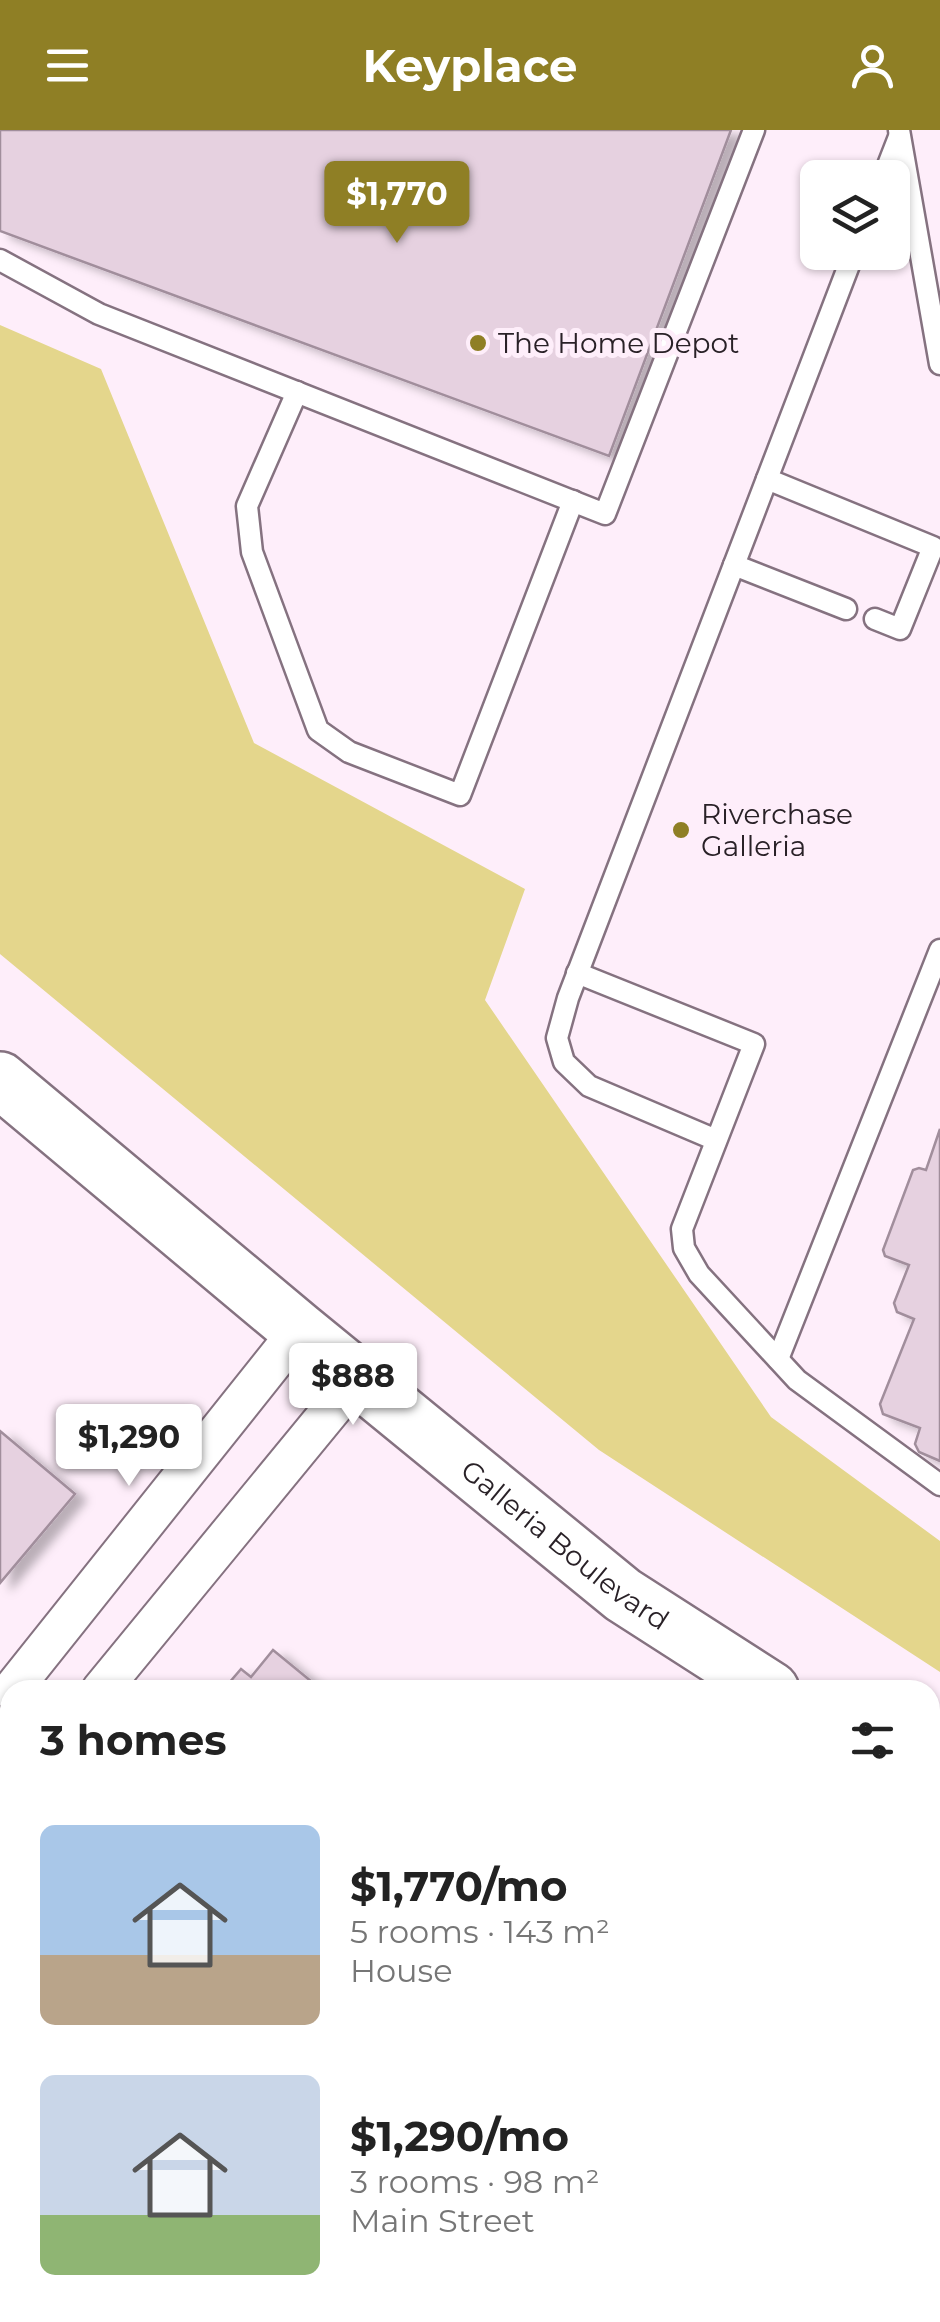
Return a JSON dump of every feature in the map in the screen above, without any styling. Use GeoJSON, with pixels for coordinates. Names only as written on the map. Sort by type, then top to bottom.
{"type":"FeatureCollection","features":[{"type":"Feature","properties":{"kind":"main road","name":"Galleria Boulevard"},"geometry":{"type":"LineString","coordinates":[[0,1080],[624,1595],[756,1680]]}},
{"type":"Feature","properties":{"kind":"street"},"geometry":{"type":"LineString","coordinates":[[20,1680],[299,1330]]}},
{"type":"Feature","properties":{"kind":"street"},"geometry":{"type":"LineString","coordinates":[[110,1680],[358,1378]]}},
{"type":"Feature","properties":{"kind":"lane"},"geometry":{"type":"LineString","coordinates":[[0,260],[99,314],[605,514],[754,130]]}},
{"type":"Feature","properties":{"kind":"lane"},"geometry":{"type":"LineString","coordinates":[[889,160],[899,132]]}},
{"type":"Feature","properties":{"kind":"lane"},"geometry":{"type":"LineString","coordinates":[[899,132],[940,364]]}},
{"type":"Feature","properties":{"kind":"lane"},"geometry":{"type":"LineString","coordinates":[[716,1140],[589,1086],[564,1062],[556,1038],[577,973],[847,270]]}},
{"type":"Feature","properties":{"kind":"lane"},"geometry":{"type":"LineString","coordinates":[[297,392],[248,506],[252,552],[318,730],[349,752],[460,795],[574,501]]}},
{"type":"Feature","properties":{"kind":"lane"},"geometry":{"type":"LineString","coordinates":[[767,479],[933,547],[900,629],[875,619]]}},
{"type":"Feature","properties":{"kind":"lane"},"geometry":{"type":"LineString","coordinates":[[734,565],[846,608]]}},
{"type":"Feature","properties":{"kind":"lane"},"geometry":{"type":"LineString","coordinates":[[778,1360],[940,950]]}},
{"type":"Feature","properties":{"kind":"lane"},"geometry":{"type":"LineString","coordinates":[[577,973],[754,1044],[682,1229],[684,1248],[698,1274],[798,1380],[940,1485]]}},
{"type":"Feature","properties":{"kind":"shaded area"},"geometry":{"type":"Polygon","coordinates":[[[0,325],[101,369],[254,743],[525,889],[485,1000],[771,1417],[940,1541],[940,1672],[599,1450],[0,954],[0,325]]]}},
{"type":"Feature","properties":{"kind":"building","name":"The Home Depot"},"geometry":{"type":"Polygon","coordinates":[[[0,130],[731,130],[609,456],[0,231],[0,130]]]}},
{"type":"Feature","properties":{"kind":"building"},"geometry":{"type":"Polygon","coordinates":[[[940,1129],[940,1461],[919,1452],[915,1444],[920,1428],[883,1414],[880,1404],[914,1319],[897,1312],[894,1303],[909,1265],[885,1256],[883,1250],[913,1170],[926,1170],[940,1129]]]}},
{"type":"Feature","properties":{"kind":"building"},"geometry":{"type":"Polygon","coordinates":[[[0,1431],[75,1494],[0,1583],[0,1431]]]}},
{"type":"Feature","properties":{"kind":"building"},"geometry":{"type":"Polygon","coordinates":[[[273,1650],[310,1680],[232,1680],[241,1669],[251,1677],[273,1650]]]}},
{"type":"Feature","properties":{"kind":"place","name":"The Home Depot"},"geometry":{"type":"Point","coordinates":[478,343]}},
{"type":"Feature","properties":{"kind":"place","name":"Riverchase Galleria"},"geometry":{"type":"Point","coordinates":[681,830]}}]}
